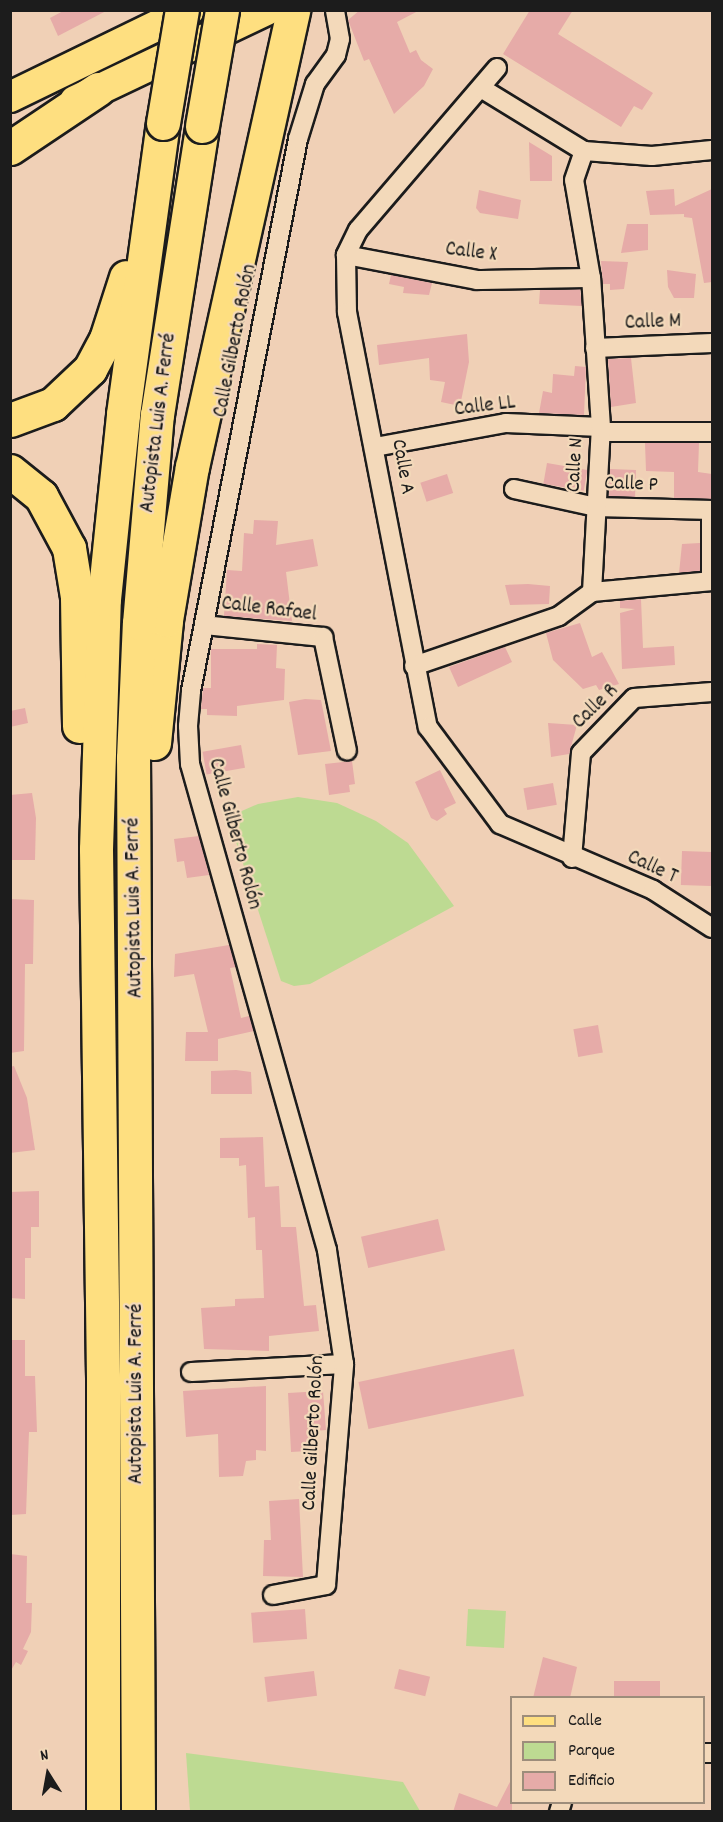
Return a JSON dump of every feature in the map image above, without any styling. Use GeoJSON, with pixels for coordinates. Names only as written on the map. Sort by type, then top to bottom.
{"type":"FeatureCollection","features":[{"type":"Feature","properties":{"kind":"highway","name":"Autopista Luis A. Ferré"},"geometry":{"type":"LineString","coordinates":[[103,1812],[104,1377],[96,849],[104,599],[146,238],[182,10]]}},
{"type":"Feature","properties":{"kind":"highway","name":"Autopista Luis A. Ferré"},"geometry":{"type":"LineString","coordinates":[[138,1812],[136,918],[133,758],[146,522],[157,415],[222,10]]}},
{"type":"Feature","properties":{"kind":"highway"},"geometry":{"type":"LineString","coordinates":[[136,918],[166,620],[192,467],[294,10]]}},
{"type":"Feature","properties":{"kind":"highway"},"geometry":{"type":"LineString","coordinates":[[10,148],[98,89]]}},
{"type":"Feature","properties":{"kind":"highway"},"geometry":{"type":"LineString","coordinates":[[10,420],[53,404],[90,369],[106,339],[126,276],[146,238]]}},
{"type":"Feature","properties":{"kind":"highway"},"geometry":{"type":"LineString","coordinates":[[10,471],[41,496],[69,548],[74,572],[80,771],[96,849]]}},
{"type":"Feature","properties":{"kind":"main road"},"geometry":{"type":"LineString","coordinates":[[13,91],[189,10]]}},
{"type":"Feature","properties":{"kind":"main road"},"geometry":{"type":"LineString","coordinates":[[10,133],[267,10]]}},
{"type":"Feature","properties":{"kind":"street","name":"Calle Gilberto Rolón"},"geometry":{"type":"LineString","coordinates":[[273,1595],[326,1585],[344,1364],[327,1250],[190,764],[191,691],[298,139],[315,84],[336,55],[340,39],[335,10]]}},
{"type":"Feature","properties":{"kind":"street","name":"Calle A"},"geometry":{"type":"LineString","coordinates":[[497,68],[358,230],[346,255],[347,312],[375,447],[414,666],[429,727],[500,824],[572,858]]}},
{"type":"Feature","properties":{"kind":"street"},"geometry":{"type":"LineString","coordinates":[[481,88],[584,151],[652,156],[712,150]]}},
{"type":"Feature","properties":{"kind":"street","name":"Calle N"},"geometry":{"type":"LineString","coordinates":[[584,151],[574,180],[591,278],[601,430],[592,592]]}},
{"type":"Feature","properties":{"kind":"street","name":"Calle X"},"geometry":{"type":"LineString","coordinates":[[346,255],[477,280],[591,278]]}},
{"type":"Feature","properties":{"kind":"street","name":"Calle M"},"geometry":{"type":"LineString","coordinates":[[595,348],[712,343]]}},
{"type":"Feature","properties":{"kind":"street","name":"Calle LL"},"geometry":{"type":"LineString","coordinates":[[375,447],[506,423],[601,430],[712,432]]}},
{"type":"Feature","properties":{"kind":"street","name":"Calle P"},"geometry":{"type":"LineString","coordinates":[[514,489],[596,507],[712,510]]}},
{"type":"Feature","properties":{"kind":"street"},"geometry":{"type":"LineString","coordinates":[[414,666],[559,616],[592,592],[712,581],[712,510]]}},
{"type":"Feature","properties":{"kind":"street","name":"Calle Rafael"},"geometry":{"type":"LineString","coordinates":[[204,625],[323,637],[346,751]]}},
{"type":"Feature","properties":{"kind":"street","name":"Calle R"},"geometry":{"type":"LineString","coordinates":[[572,858],[581,753],[634,698],[712,692]]}},
{"type":"Feature","properties":{"kind":"street","name":"Calle T"},"geometry":{"type":"LineString","coordinates":[[572,858],[653,890],[711,926]]}},
{"type":"Feature","properties":{"kind":"street"},"geometry":{"type":"LineString","coordinates":[[191,1372],[344,1364]]}},
{"type":"Feature","properties":{"kind":"green space"},"geometry":{"type":"Polygon","coordinates":[[[298,797],[337,803],[376,821],[408,843],[454,906],[310,984],[294,986],[281,981],[228,817],[258,804],[298,797]]]}},
{"type":"Feature","properties":{"kind":"green space"},"geometry":{"type":"Polygon","coordinates":[[[468,1609],[506,1611],[504,1648],[466,1646],[468,1609]]]}},
{"type":"Feature","properties":{"kind":"green space"},"geometry":{"type":"Polygon","coordinates":[[[186,1753],[403,1782],[420,1811],[190,1811],[186,1753]]]}},
{"type":"Feature","properties":{"kind":"building"},"geometry":{"type":"Polygon","coordinates":[[[65,10],[108,10],[58,36],[50,18],[65,10]]]}},
{"type":"Feature","properties":{"kind":"building"},"geometry":{"type":"Polygon","coordinates":[[[360,10],[420,10],[397,22],[410,53],[416,50],[421,60],[433,69],[424,86],[394,114],[369,59],[364,61],[348,20],[360,10]]]}},
{"type":"Feature","properties":{"kind":"building"},"geometry":{"type":"Polygon","coordinates":[[[530,10],[573,10],[558,34],[653,93],[642,110],[634,106],[621,127],[503,54],[530,10]]]}},
{"type":"Feature","properties":{"kind":"building"},"geometry":{"type":"Polygon","coordinates":[[[529,142],[552,156],[552,181],[530,181],[529,142]]]}},
{"type":"Feature","properties":{"kind":"building"},"geometry":{"type":"Polygon","coordinates":[[[674,189],[675,206],[712,189],[712,282],[704,283],[692,218],[684,217],[684,214],[650,215],[646,191],[674,189]]]}},
{"type":"Feature","properties":{"kind":"building"},"geometry":{"type":"Polygon","coordinates":[[[479,190],[521,200],[518,219],[480,213],[476,208],[479,190]]]}},
{"type":"Feature","properties":{"kind":"building"},"geometry":{"type":"Polygon","coordinates":[[[627,224],[648,224],[648,250],[621,253],[627,224]]]}},
{"type":"Feature","properties":{"kind":"building"},"geometry":{"type":"Polygon","coordinates":[[[601,261],[628,262],[624,289],[610,290],[610,284],[603,284],[601,261]]]}},
{"type":"Feature","properties":{"kind":"building"},"geometry":{"type":"Polygon","coordinates":[[[667,270],[696,274],[694,298],[674,298],[668,287],[667,270]]]}},
{"type":"Feature","properties":{"kind":"building"},"geometry":{"type":"Polygon","coordinates":[[[391,275],[432,283],[429,295],[403,293],[404,287],[389,284],[391,275]]]}},
{"type":"Feature","properties":{"kind":"building"},"geometry":{"type":"Polygon","coordinates":[[[580,289],[582,306],[539,304],[540,290],[580,289]]]}},
{"type":"Feature","properties":{"kind":"building"},"geometry":{"type":"Polygon","coordinates":[[[467,334],[469,362],[460,406],[441,402],[445,382],[430,380],[429,358],[379,365],[377,345],[467,334]]]}},
{"type":"Feature","properties":{"kind":"building"},"geometry":{"type":"Polygon","coordinates":[[[631,358],[636,403],[611,407],[608,359],[631,358]]]}},
{"type":"Feature","properties":{"kind":"building"},"geometry":{"type":"Polygon","coordinates":[[[575,366],[586,367],[584,415],[539,413],[543,391],[552,393],[553,374],[574,376],[575,366]]]}},
{"type":"Feature","properties":{"kind":"building"},"geometry":{"type":"Polygon","coordinates":[[[645,443],[699,443],[698,472],[712,474],[712,499],[674,498],[674,472],[646,471],[645,443]]]}},
{"type":"Feature","properties":{"kind":"building"},"geometry":{"type":"Polygon","coordinates":[[[547,463],[587,470],[584,491],[543,484],[547,463]]]}},
{"type":"Feature","properties":{"kind":"building"},"geometry":{"type":"Polygon","coordinates":[[[610,469],[636,470],[635,497],[609,496],[610,469]]]}},
{"type":"Feature","properties":{"kind":"building"},"geometry":{"type":"Polygon","coordinates":[[[447,474],[453,493],[427,502],[420,483],[447,474]]]}},
{"type":"Feature","properties":{"kind":"building"},"geometry":{"type":"Polygon","coordinates":[[[254,520],[278,521],[276,545],[313,539],[318,566],[286,572],[292,621],[224,616],[227,570],[242,571],[244,533],[253,534],[254,520]]]}},
{"type":"Feature","properties":{"kind":"building"},"geometry":{"type":"Polygon","coordinates":[[[700,543],[700,571],[679,573],[682,544],[700,543]]]}},
{"type":"Feature","properties":{"kind":"building"},"geometry":{"type":"Polygon","coordinates":[[[505,585],[550,586],[549,604],[510,605],[505,585]]]}},
{"type":"Feature","properties":{"kind":"building"},"geometry":{"type":"Polygon","coordinates":[[[641,599],[643,648],[674,646],[675,665],[622,669],[620,613],[635,609],[620,608],[620,601],[641,599]]]}},
{"type":"Feature","properties":{"kind":"building"},"geometry":{"type":"Polygon","coordinates":[[[580,623],[592,657],[602,652],[619,684],[599,690],[596,685],[583,689],[553,660],[546,633],[580,623]]]}},
{"type":"Feature","properties":{"kind":"building"},"geometry":{"type":"Polygon","coordinates":[[[257,644],[277,645],[276,668],[285,669],[284,700],[237,706],[237,716],[207,715],[207,709],[201,709],[203,688],[211,688],[211,649],[257,649],[257,644]]]}},
{"type":"Feature","properties":{"kind":"building"},"geometry":{"type":"Polygon","coordinates":[[[505,647],[512,662],[458,687],[449,667],[505,647]]]}},
{"type":"Feature","properties":{"kind":"building"},"geometry":{"type":"Polygon","coordinates":[[[305,699],[321,700],[331,751],[298,755],[289,702],[305,699]]]}},
{"type":"Feature","properties":{"kind":"building"},"geometry":{"type":"Polygon","coordinates":[[[25,708],[28,723],[10,727],[10,711],[25,708]]]}},
{"type":"Feature","properties":{"kind":"building"},"geometry":{"type":"Polygon","coordinates":[[[548,723],[577,725],[569,754],[551,757],[548,723]]]}},
{"type":"Feature","properties":{"kind":"building"},"geometry":{"type":"Polygon","coordinates":[[[241,745],[245,768],[207,774],[203,752],[241,745]]]}},
{"type":"Feature","properties":{"kind":"building"},"geometry":{"type":"Polygon","coordinates":[[[352,761],[355,784],[349,785],[350,792],[329,795],[325,764],[352,761]]]}},
{"type":"Feature","properties":{"kind":"building"},"geometry":{"type":"Polygon","coordinates":[[[440,770],[456,803],[444,809],[447,814],[437,821],[431,818],[415,782],[440,770]]]}},
{"type":"Feature","properties":{"kind":"building"},"geometry":{"type":"Polygon","coordinates":[[[553,783],[557,805],[527,810],[523,788],[553,783]]]}},
{"type":"Feature","properties":{"kind":"building"},"geometry":{"type":"Polygon","coordinates":[[[32,793],[36,818],[35,860],[10,860],[10,795],[32,793]]]}},
{"type":"Feature","properties":{"kind":"building"},"geometry":{"type":"Polygon","coordinates":[[[199,836],[209,875],[187,878],[184,861],[177,862],[174,839],[199,836]]]}},
{"type":"Feature","properties":{"kind":"building"},"geometry":{"type":"Polygon","coordinates":[[[682,851],[712,852],[711,886],[681,885],[682,851]]]}},
{"type":"Feature","properties":{"kind":"building"},"geometry":{"type":"Polygon","coordinates":[[[10,899],[34,900],[33,964],[25,964],[24,1051],[10,1053],[10,899]]]}},
{"type":"Feature","properties":{"kind":"building"},"geometry":{"type":"Polygon","coordinates":[[[229,945],[236,967],[230,968],[241,1018],[249,1016],[254,1031],[218,1039],[218,1061],[185,1061],[186,1032],[208,1032],[194,974],[174,977],[175,954],[229,945]]]}},
{"type":"Feature","properties":{"kind":"building"},"geometry":{"type":"Polygon","coordinates":[[[598,1025],[603,1053],[578,1057],[573,1029],[598,1025]]]}},
{"type":"Feature","properties":{"kind":"building"},"geometry":{"type":"Polygon","coordinates":[[[14,1066],[27,1098],[35,1150],[10,1153],[10,1067],[14,1066]]]}},
{"type":"Feature","properties":{"kind":"building"},"geometry":{"type":"Polygon","coordinates":[[[211,1071],[251,1072],[252,1094],[211,1094],[211,1071]]]}},
{"type":"Feature","properties":{"kind":"building"},"geometry":{"type":"Polygon","coordinates":[[[263,1137],[265,1187],[279,1186],[281,1227],[296,1227],[304,1306],[316,1305],[319,1331],[269,1336],[269,1351],[204,1349],[201,1308],[235,1306],[235,1299],[264,1298],[262,1250],[256,1250],[255,1217],[248,1218],[246,1165],[239,1166],[239,1158],[220,1158],[220,1138],[263,1137]]]}},
{"type":"Feature","properties":{"kind":"building"},"geometry":{"type":"Polygon","coordinates":[[[39,1191],[39,1227],[31,1227],[31,1258],[25,1258],[25,1299],[10,1298],[10,1192],[39,1191]]]}},
{"type":"Feature","properties":{"kind":"building"},"geometry":{"type":"Polygon","coordinates":[[[438,1219],[445,1250],[368,1268],[361,1237],[438,1219]]]}},
{"type":"Feature","properties":{"kind":"building"},"geometry":{"type":"Polygon","coordinates":[[[10,1340],[25,1340],[25,1376],[35,1376],[37,1432],[29,1432],[26,1514],[10,1515],[10,1340]]]}},
{"type":"Feature","properties":{"kind":"building"},"geometry":{"type":"Polygon","coordinates":[[[514,1349],[524,1396],[368,1429],[358,1382],[514,1349]]]}},
{"type":"Feature","properties":{"kind":"building"},"geometry":{"type":"Polygon","coordinates":[[[266,1386],[266,1451],[256,1450],[256,1460],[246,1461],[243,1476],[219,1477],[218,1434],[186,1437],[183,1391],[266,1386]]]}},
{"type":"Feature","properties":{"kind":"building"},"geometry":{"type":"Polygon","coordinates":[[[323,1391],[326,1430],[315,1431],[316,1445],[308,1444],[308,1451],[291,1452],[288,1393],[323,1391]]]}},
{"type":"Feature","properties":{"kind":"building"},"geometry":{"type":"Polygon","coordinates":[[[299,1499],[303,1577],[263,1576],[264,1540],[271,1540],[269,1501],[299,1499]]]}},
{"type":"Feature","properties":{"kind":"building"},"geometry":{"type":"Polygon","coordinates":[[[10,1554],[27,1556],[26,1603],[32,1603],[31,1632],[23,1649],[28,1651],[21,1665],[16,1662],[10,1672],[10,1554]]]}},
{"type":"Feature","properties":{"kind":"building"},"geometry":{"type":"Polygon","coordinates":[[[305,1609],[307,1639],[253,1643],[251,1613],[305,1609]]]}},
{"type":"Feature","properties":{"kind":"building"},"geometry":{"type":"Polygon","coordinates":[[[543,1657],[577,1667],[570,1696],[533,1696],[543,1657]]]}},
{"type":"Feature","properties":{"kind":"building"},"geometry":{"type":"Polygon","coordinates":[[[399,1669],[430,1677],[425,1696],[394,1688],[399,1669]]]}},
{"type":"Feature","properties":{"kind":"building"},"geometry":{"type":"Polygon","coordinates":[[[314,1671],[317,1696],[267,1702],[264,1677],[314,1671]]]}},
{"type":"Feature","properties":{"kind":"building"},"geometry":{"type":"Polygon","coordinates":[[[614,1681],[660,1681],[660,1696],[614,1696],[614,1681]]]}},
{"type":"Feature","properties":{"kind":"building"},"geometry":{"type":"Polygon","coordinates":[[[510,1782],[512,1812],[453,1812],[459,1793],[497,1807],[510,1782]]]}}]}
